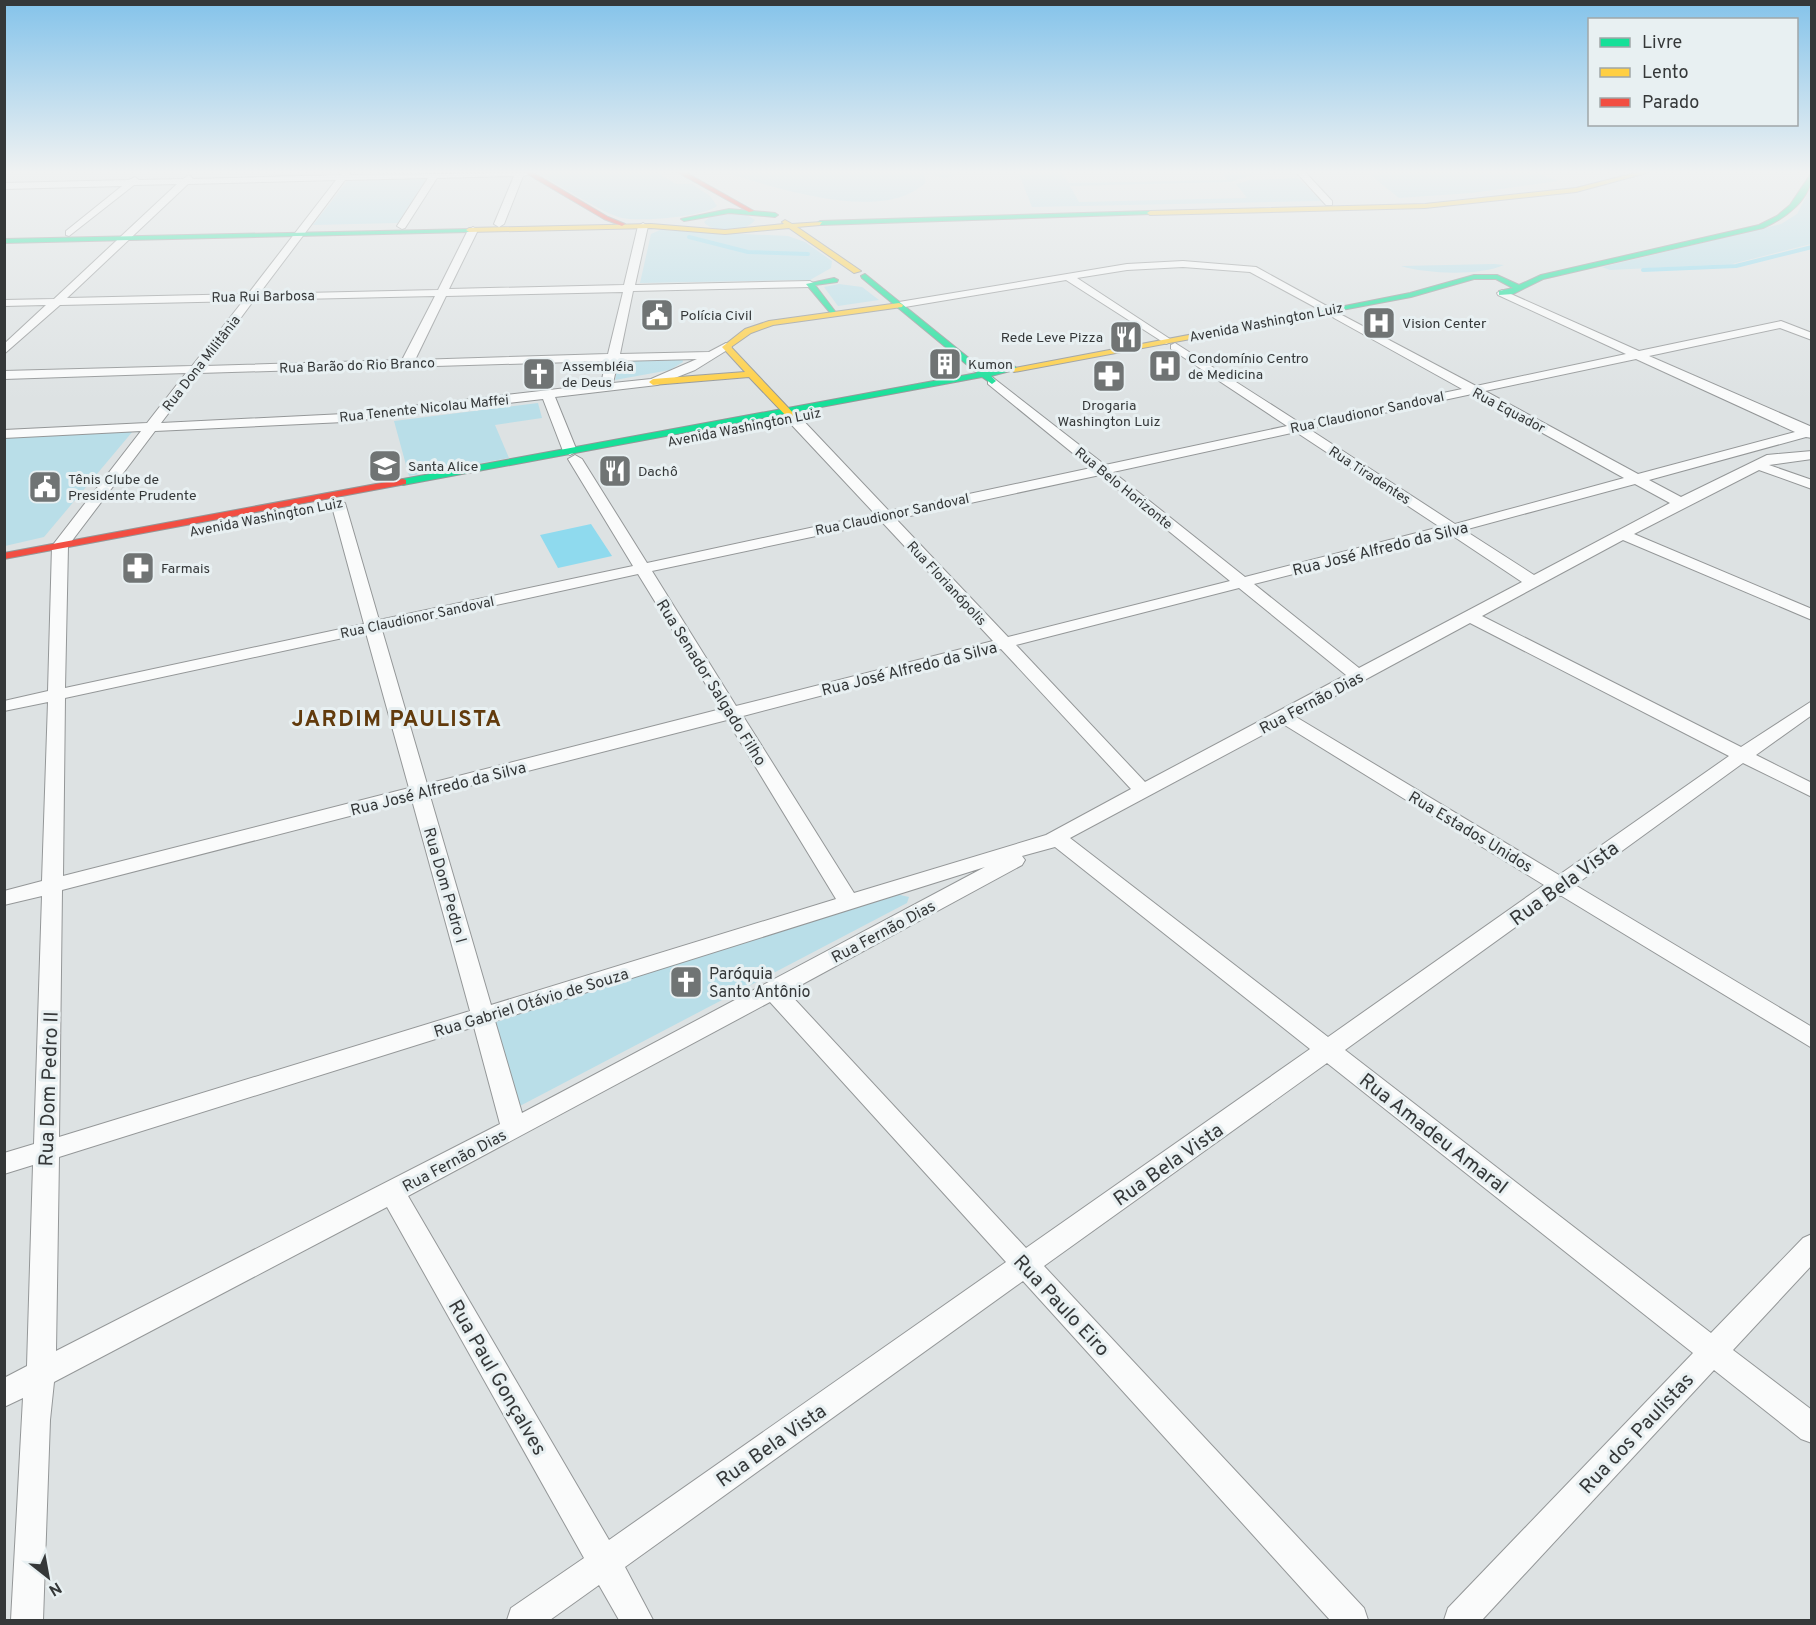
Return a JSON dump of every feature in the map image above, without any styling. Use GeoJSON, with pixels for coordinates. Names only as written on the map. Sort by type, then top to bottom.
{"type":"FeatureCollection","features":[{"type":"Feature","properties":{"kind":"main road"},"geometry":{"type":"LineString","coordinates":[[825,248],[894,301]]}},
{"type":"Feature","properties":{"kind":"main road"},"geometry":{"type":"LineString","coordinates":[[1486,276],[1563,265],[1651,248]]}},
{"type":"Feature","properties":{"kind":"main road"},"geometry":{"type":"LineString","coordinates":[[1468,286],[1475,290],[1502,293],[1515,290],[1540,277],[1663,248]]}},
{"type":"Feature","properties":{"kind":"main road"},"geometry":{"type":"LineString","coordinates":[[836,278],[840,264],[837,256]]}},
{"type":"Feature","properties":{"kind":"main road"},"geometry":{"type":"LineString","coordinates":[[833,315],[810,284],[861,274]]}},
{"type":"Feature","properties":{"kind":"main road"},"geometry":{"type":"LineString","coordinates":[[1486,276],[1507,280],[1517,287]]}},
{"type":"Feature","properties":{"kind":"main road","name":"Avenida Washington Luiz"},"geometry":{"type":"LineString","coordinates":[[4,567],[60,551],[1333,313],[1468,286],[1474,277],[1486,276]]}},
{"type":"Feature","properties":{"kind":"main road"},"geometry":{"type":"LineString","coordinates":[[836,278],[872,287],[894,301]]}},
{"type":"Feature","properties":{"kind":"main road","name":"Rua Tenente Nicolau Maffei"},"geometry":{"type":"LineString","coordinates":[[726,347],[757,328],[833,315],[894,301]]}},
{"type":"Feature","properties":{"kind":"main road","name":"Rua Belo Horizonte"},"geometry":{"type":"LineString","coordinates":[[894,301],[988,378]]}},
{"type":"Feature","properties":{"kind":"main road","name":"Rua Florianópolis"},"geometry":{"type":"LineString","coordinates":[[726,347],[789,415]]}},
{"type":"Feature","properties":{"kind":"main road"},"geometry":{"type":"LineString","coordinates":[[653,382],[751,374]]}},
{"type":"Feature","properties":{"kind":"main road","name":"Avenida Washington Luiz"},"geometry":{"type":"LineString","coordinates":[[4,556],[60,551],[338,503],[572,455]]}},
{"type":"Feature","properties":{"kind":"street"},"geometry":{"type":"LineString","coordinates":[[4,351],[112,248]]}},
{"type":"Feature","properties":{"kind":"street","name":"Rua Dona Militânia"},"geometry":{"type":"LineString","coordinates":[[60,551],[151,427],[289,248]]}},
{"type":"Feature","properties":{"kind":"street"},"geometry":{"type":"LineString","coordinates":[[407,363],[464,248]]}},
{"type":"Feature","properties":{"kind":"street"},"geometry":{"type":"LineString","coordinates":[[606,388],[628,287],[633,248]]}},
{"type":"Feature","properties":{"kind":"street","name":"Rua Equador"},"geometry":{"type":"LineString","coordinates":[[894,301],[1154,264],[1235,266],[1262,273],[1470,390],[1681,502]]}},
{"type":"Feature","properties":{"kind":"street","name":"Rua Tiradentes"},"geometry":{"type":"LineString","coordinates":[[1068,277],[1535,583]]}},
{"type":"Feature","properties":{"kind":"street","name":"Rua Rui Barbosa"},"geometry":{"type":"LineString","coordinates":[[4,303],[810,284]]}},
{"type":"Feature","properties":{"kind":"street"},"geometry":{"type":"LineString","coordinates":[[1502,293],[1634,355],[1810,433]]}},
{"type":"Feature","properties":{"kind":"street","name":"Rua Claudionor Sandoval"},"geometry":{"type":"LineString","coordinates":[[4,706],[1781,324],[1812,337]]}},
{"type":"Feature","properties":{"kind":"street","name":"Rua Tenente Nicolau Maffei"},"geometry":{"type":"LineString","coordinates":[[4,434],[344,418],[606,388],[653,382],[726,347]]}},
{"type":"Feature","properties":{"kind":"street","name":"Rua Barão do Rio Branco"},"geometry":{"type":"LineString","coordinates":[[4,375],[710,356]]}},
{"type":"Feature","properties":{"kind":"street","name":"Rua Belo Horizonte"},"geometry":{"type":"LineString","coordinates":[[988,378],[1359,677]]}},
{"type":"Feature","properties":{"kind":"street","name":"Rua Senador Salgado Filho"},"geometry":{"type":"LineString","coordinates":[[548,394],[572,455],[850,904]]}},
{"type":"Feature","properties":{"kind":"street","name":"Rua Florianópolis"},"geometry":{"type":"LineString","coordinates":[[789,415],[1144,792]]}},
{"type":"Feature","properties":{"kind":"street","name":"Rua José Alfredo da Silva"},"geometry":{"type":"LineString","coordinates":[[4,898],[1452,529],[1810,433]]}},
{"type":"Feature","properties":{"kind":"street","name":"Rua Fernão Dias"},"geometry":{"type":"LineString","coordinates":[[4,1393],[392,1192],[772,991],[1535,583],[1681,502],[1758,465],[1788,455],[1812,455]]}},
{"type":"Feature","properties":{"kind":"street"},"geometry":{"type":"LineString","coordinates":[[1758,465],[1812,484]]}},
{"type":"Feature","properties":{"kind":"street","name":"Rua Dom Pedro I"},"geometry":{"type":"LineString","coordinates":[[338,503],[514,1128]]}},
{"type":"Feature","properties":{"kind":"street"},"geometry":{"type":"LineString","coordinates":[[1624,535],[1812,615]]}},
{"type":"Feature","properties":{"kind":"street","name":"Rua Dom Pedro II"},"geometry":{"type":"LineString","coordinates":[[27,1620],[35,1420],[41,1374],[60,551]]}},
{"type":"Feature","properties":{"kind":"street"},"geometry":{"type":"LineString","coordinates":[[1471,617],[1812,791]]}},
{"type":"Feature","properties":{"kind":"street","name":"Rua Bela Vista"},"geometry":{"type":"LineString","coordinates":[[523,1620],[1329,1051],[1812,706]]}},
{"type":"Feature","properties":{"kind":"street","name":"Rua Estados Unidos"},"geometry":{"type":"LineString","coordinates":[[1284,717],[1812,1039]]}},
{"type":"Feature","properties":{"kind":"street","name":"Rua Gabriel Otávio de Souza"},"geometry":{"type":"LineString","coordinates":[[4,1164],[850,904],[1057,838]]}},
{"type":"Feature","properties":{"kind":"street","name":"Rua Amadeu Amaral"},"geometry":{"type":"LineString","coordinates":[[1057,838],[1812,1429]]}},
{"type":"Feature","properties":{"kind":"street","name":"Rua Paulo Eiro"},"geometry":{"type":"LineString","coordinates":[[772,991],[1352,1620]]}},
{"type":"Feature","properties":{"kind":"street","name":"Rua Paul Gonçalves"},"geometry":{"type":"LineString","coordinates":[[392,1192],[637,1620]]}},
{"type":"Feature","properties":{"kind":"street","name":"Rua dos Paulistas"},"geometry":{"type":"LineString","coordinates":[[1461,1620],[1812,1246]]}},
{"type":"Feature","properties":{"kind":"shaded area"},"geometry":{"type":"Polygon","coordinates":[[[648,248],[813,248],[832,261],[831,268],[810,280],[640,283],[648,248]]]}},
{"type":"Feature","properties":{"kind":"shaded area"},"geometry":{"type":"Polygon","coordinates":[[[1682,248],[1796,248],[1732,264],[1610,270],[1602,267],[1682,248]]]}},
{"type":"Feature","properties":{"kind":"shaded area"},"geometry":{"type":"Polygon","coordinates":[[[1504,265],[1494,269],[1453,273],[1424,271],[1401,266],[1504,265]]]}},
{"type":"Feature","properties":{"kind":"shaded area"},"geometry":{"type":"Polygon","coordinates":[[[839,284],[862,287],[879,300],[838,306],[824,287],[839,284]]]}},
{"type":"Feature","properties":{"kind":"shaded area"},"geometry":{"type":"Polygon","coordinates":[[[682,358],[683,362],[670,370],[615,380],[619,360],[682,358]]]}},
{"type":"Feature","properties":{"kind":"shaded area"},"geometry":{"type":"Polygon","coordinates":[[[538,403],[542,418],[495,425],[509,458],[409,476],[394,421],[538,403]]]}},
{"type":"Feature","properties":{"kind":"shaded area","name":"Tênis Clube de Presidente Prudente"},"geometry":{"type":"Polygon","coordinates":[[[133,431],[44,537],[5,546],[4,437],[133,431]]]}},
{"type":"Feature","properties":{"kind":"shaded area","name":"Paróquia Santo Antônio"},"geometry":{"type":"Polygon","coordinates":[[[896,894],[909,897],[907,903],[518,1107],[493,1019],[896,894]]]}},
{"type":"Feature","properties":{"kind":"water"},"geometry":{"type":"Polygon","coordinates":[[[591,524],[612,556],[558,568],[540,535],[591,524]]]}},
{"type":"Feature","properties":{"kind":"waterway"},"geometry":{"type":"LineString","coordinates":[[732,248],[748,252],[808,254]]}},
{"type":"Feature","properties":{"kind":"waterway"},"geometry":{"type":"LineString","coordinates":[[1643,270],[1736,266],[1809,248]]}},
{"type":"Feature","properties":{"kind":"traffic: fast"},"geometry":{"type":"LineString","coordinates":[[1502,293],[1510,292],[1541,277],[1669,248]]}},
{"type":"Feature","properties":{"kind":"traffic: fast"},"geometry":{"type":"LineString","coordinates":[[865,276],[992,381]]}},
{"type":"Feature","properties":{"kind":"traffic: fast"},"geometry":{"type":"LineString","coordinates":[[1278,320],[1411,295],[1474,277],[1497,277],[1517,287]]}},
{"type":"Feature","properties":{"kind":"traffic: fast"},"geometry":{"type":"LineString","coordinates":[[833,314],[810,284],[834,280]]}},
{"type":"Feature","properties":{"kind":"traffic: fast"},"geometry":{"type":"LineString","coordinates":[[403,482],[1014,369]]}},
{"type":"Feature","properties":{"kind":"traffic: slow"},"geometry":{"type":"LineString","coordinates":[[823,248],[857,271]]}},
{"type":"Feature","properties":{"kind":"traffic: slow"},"geometry":{"type":"LineString","coordinates":[[793,418],[726,347],[748,331],[772,323],[899,305]]}},
{"type":"Feature","properties":{"kind":"traffic: slow"},"geometry":{"type":"LineString","coordinates":[[1014,369],[1278,320]]}},
{"type":"Feature","properties":{"kind":"traffic: slow"},"geometry":{"type":"LineString","coordinates":[[653,382],[751,374]]}},
{"type":"Feature","properties":{"kind":"traffic: jam"},"geometry":{"type":"LineString","coordinates":[[4,556],[403,482]]}},
{"type":"Feature","properties":{"kind":"place","name":"Polícia Civil"},"geometry":{"type":"Point","coordinates":[657,315]}},
{"type":"Feature","properties":{"kind":"place","name":"Vision Center"},"geometry":{"type":"Point","coordinates":[1379,323]}},
{"type":"Feature","properties":{"kind":"place","name":"Rede Leve Pizza"},"geometry":{"type":"Point","coordinates":[1126,337]}},
{"type":"Feature","properties":{"kind":"place","name":"Kumon"},"geometry":{"type":"Point","coordinates":[945,364]}},
{"type":"Feature","properties":{"kind":"place","name":"Condomínio Centro de Medicina"},"geometry":{"type":"Point","coordinates":[1165,366]}},
{"type":"Feature","properties":{"kind":"place","name":"Assembléia de Deus"},"geometry":{"type":"Point","coordinates":[539,374]}},
{"type":"Feature","properties":{"kind":"place","name":"Drogaria Washington Luiz"},"geometry":{"type":"Point","coordinates":[1109,376]}},
{"type":"Feature","properties":{"kind":"place","name":"Santa Alice"},"geometry":{"type":"Point","coordinates":[385,466]}},
{"type":"Feature","properties":{"kind":"place","name":"Dachô"},"geometry":{"type":"Point","coordinates":[615,471]}},
{"type":"Feature","properties":{"kind":"place","name":"Tênis Clube de Presidente Prudente"},"geometry":{"type":"Point","coordinates":[45,487]}},
{"type":"Feature","properties":{"kind":"place","name":"Farmais"},"geometry":{"type":"Point","coordinates":[138,568]}},
{"type":"Feature","properties":{"kind":"place","name":"Paróquia Santo Antônio"},"geometry":{"type":"Point","coordinates":[686,982]}},
{"type":"Feature","properties":{"kind":"district","name":"JARDIM PAULISTA"},"geometry":{"type":"Point","coordinates":[397,718]}}]}
